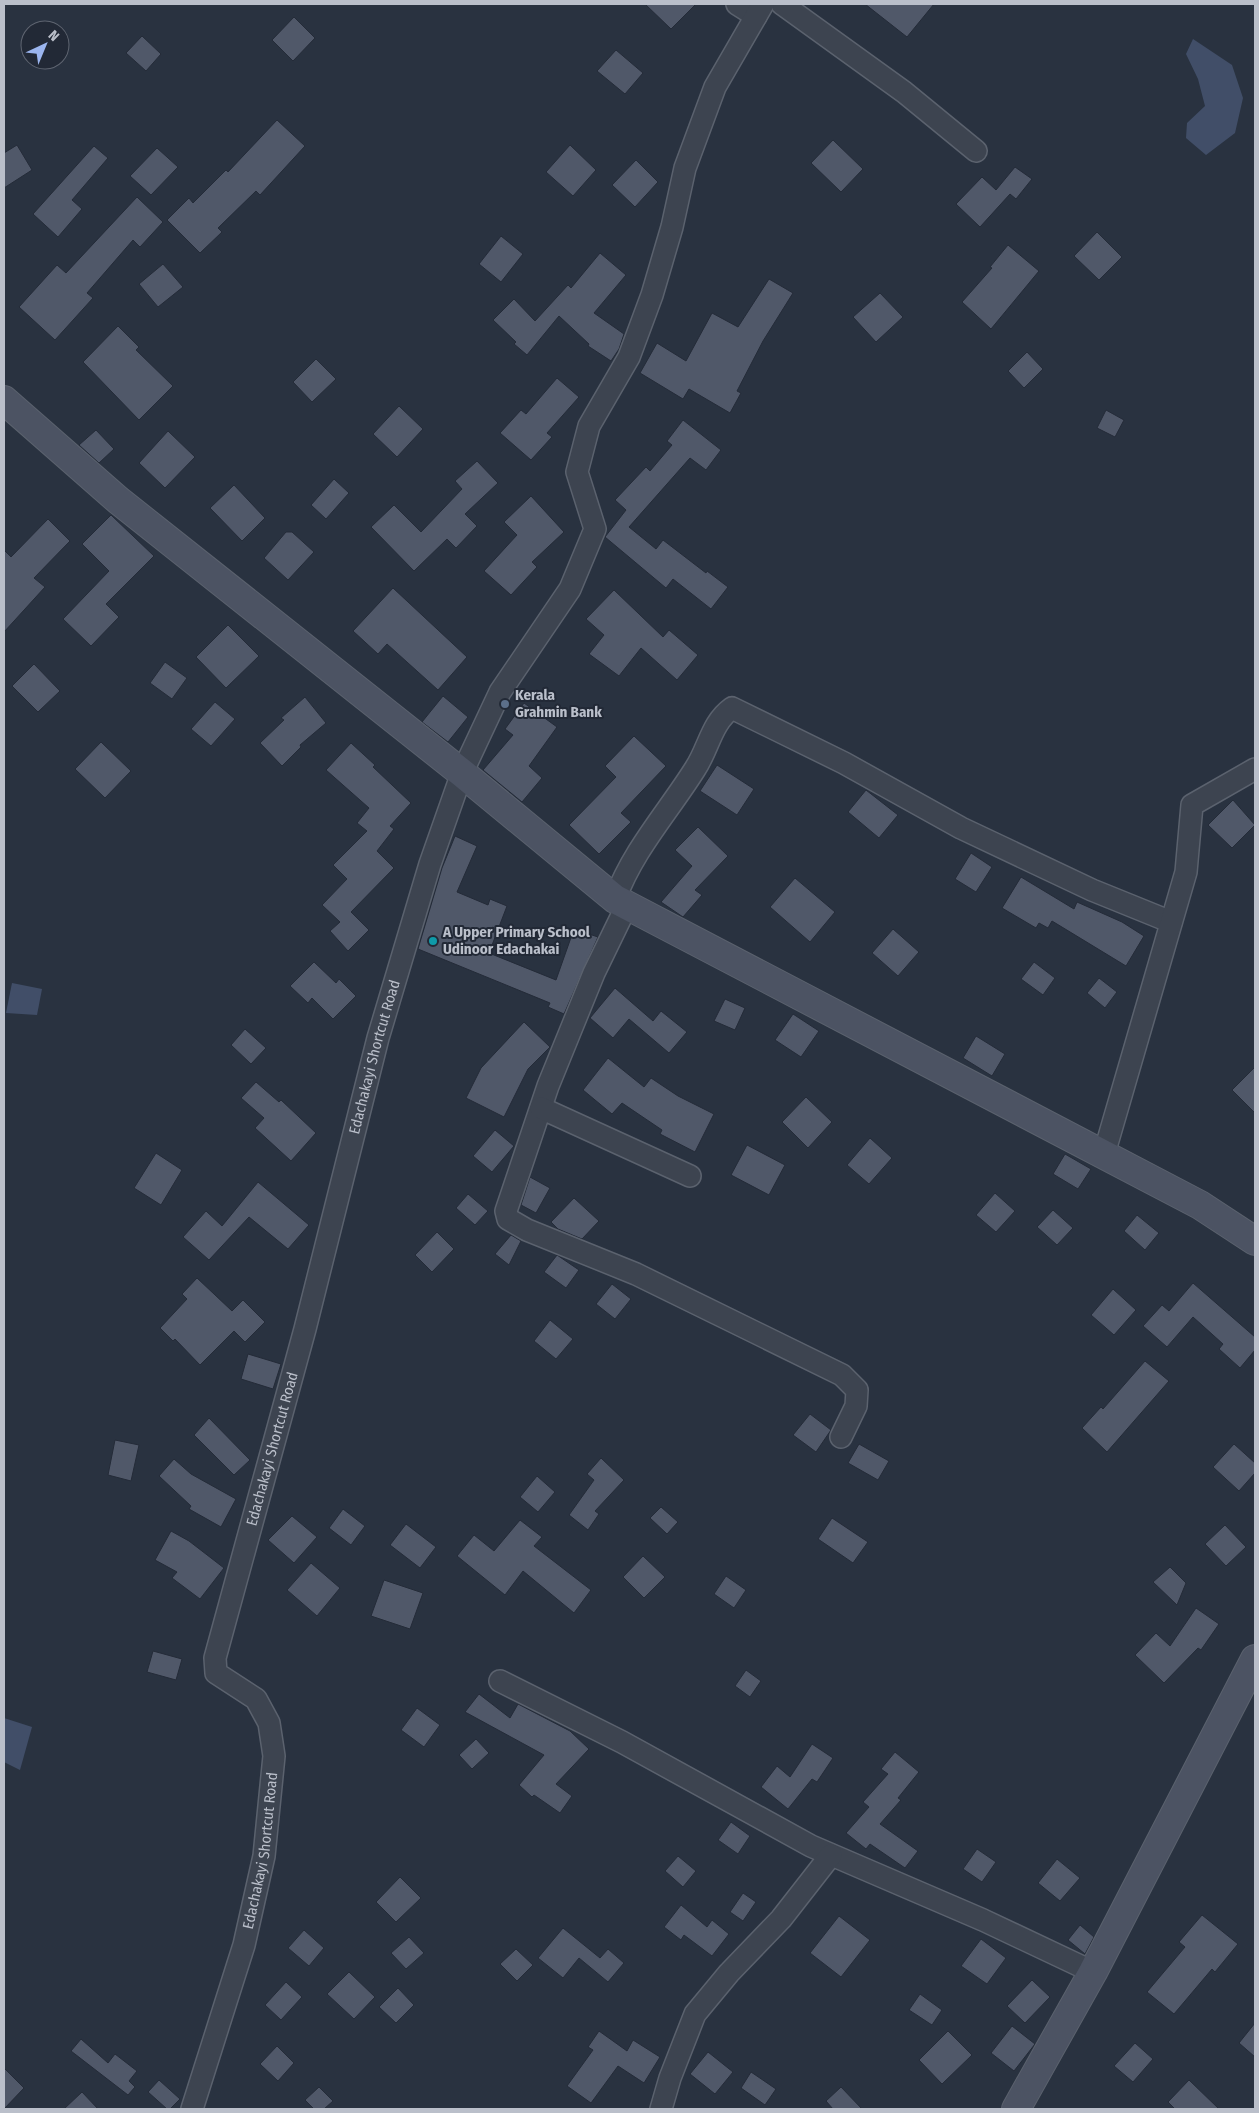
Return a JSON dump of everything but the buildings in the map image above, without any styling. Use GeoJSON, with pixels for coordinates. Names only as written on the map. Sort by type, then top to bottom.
{"type":"FeatureCollection","features":[{"type":"Feature","properties":{"kind":"main road"},"geometry":{"type":"LineString","coordinates":[[4,400],[118,500],[462,773],[621,902],[1200,1205],[1255,1241]]}},
{"type":"Feature","properties":{"kind":"main road"},"geometry":{"type":"LineString","coordinates":[[1016,2109],[1093,1972],[1255,1659]]}},
{"type":"Feature","properties":{"kind":"street"},"geometry":{"type":"LineString","coordinates":[[737,4],[759,10]]}},
{"type":"Feature","properties":{"kind":"street"},"geometry":{"type":"LineString","coordinates":[[782,4],[904,92],[976,150]]}},
{"type":"Feature","properties":{"kind":"street","name":"Edachakayi Shortcut Road"},"geometry":{"type":"LineString","coordinates":[[192,2109],[244,1945],[264,1856],[274,1756],[269,1723],[256,1699],[216,1673],[214,1658],[305,1329],[378,1038],[430,864],[462,773],[500,692],[570,589],[595,529],[577,472],[589,426],[629,357],[652,295],[672,227],[685,168],[716,88],[759,10]]}},
{"type":"Feature","properties":{"kind":"street"},"geometry":{"type":"LineString","coordinates":[[841,1437],[856,1406],[857,1390],[842,1375],[636,1274],[527,1230],[508,1219],[506,1211],[542,1108],[621,902],[624,876],[650,833],[696,768],[722,716],[732,708],[844,763],[961,828],[1092,890],[1171,922]]}},
{"type":"Feature","properties":{"kind":"street"},"geometry":{"type":"LineString","coordinates":[[1104,1154],[1186,872],[1192,806],[1255,769]]}},
{"type":"Feature","properties":{"kind":"street"},"geometry":{"type":"LineString","coordinates":[[542,1108],[690,1176]]}},
{"type":"Feature","properties":{"kind":"street"},"geometry":{"type":"LineString","coordinates":[[500,1681],[622,1742],[811,1846],[982,1920],[1093,1972]]}},
{"type":"Feature","properties":{"kind":"street"},"geometry":{"type":"LineString","coordinates":[[661,2109],[670,2078],[696,2014],[729,1973],[781,1919],[831,1855]]}},
{"type":"Feature","properties":{"kind":"water"},"geometry":{"type":"Polygon","coordinates":[[[1193,39],[1232,65],[1243,98],[1235,133],[1206,155],[1186,138],[1187,123],[1205,106],[1198,79],[1186,54],[1193,39]]]}},
{"type":"Feature","properties":{"kind":"water"},"geometry":{"type":"Polygon","coordinates":[[[12,983],[42,989],[37,1015],[6,1013],[12,983]]]}},
{"type":"Feature","properties":{"kind":"water"},"geometry":{"type":"Polygon","coordinates":[[[4,1718],[32,1727],[20,1770],[4,1762],[4,1718]]]}},
{"type":"Feature","properties":{"kind":"place","name":"Kerala Grahmin Bank"},"geometry":{"type":"Point","coordinates":[505,704]}},
{"type":"Feature","properties":{"kind":"place","name":"A Upper Primary School Udinoor Edachakai"},"geometry":{"type":"Point","coordinates":[433,941]}}]}
